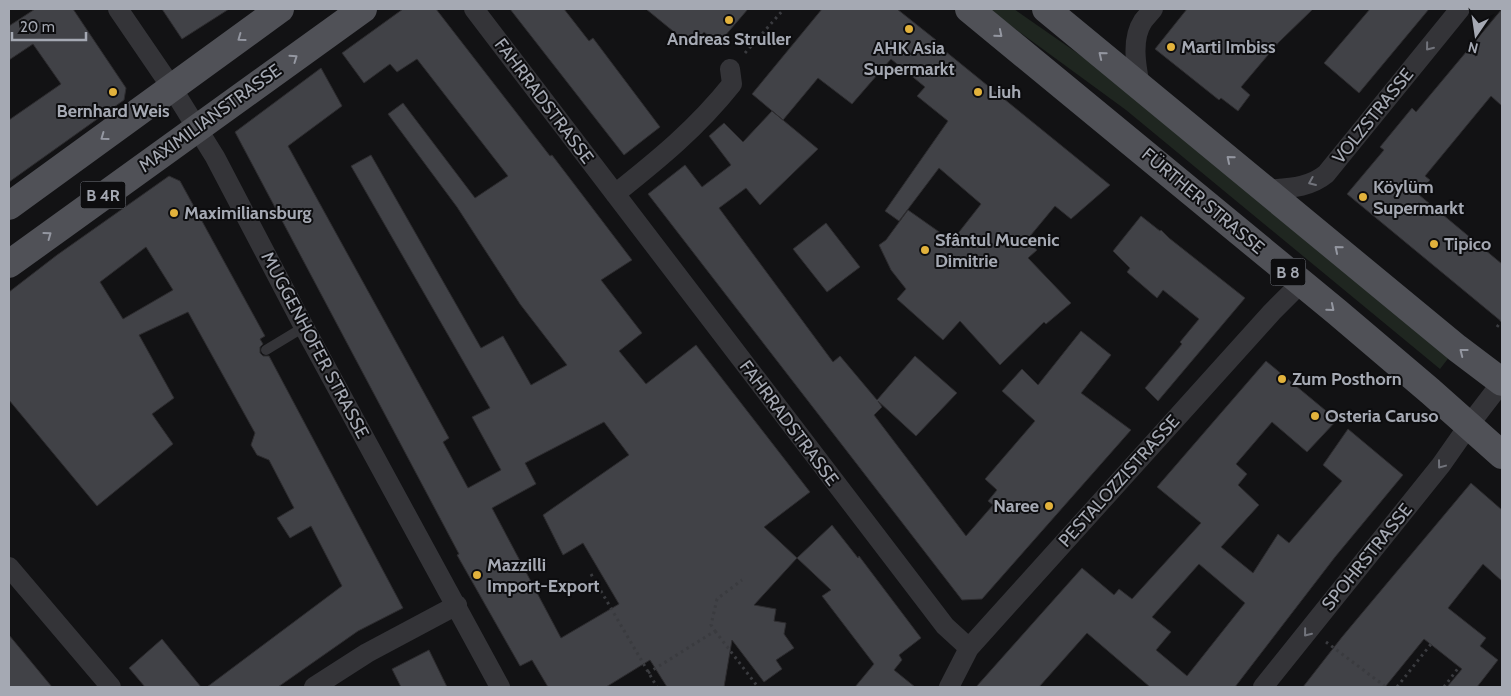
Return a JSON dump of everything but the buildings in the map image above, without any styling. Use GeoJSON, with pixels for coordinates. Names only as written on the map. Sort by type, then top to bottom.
{"type":"FeatureCollection","features":[{"type":"Feature","properties":{"kind":"main road","name":"B 4R"},"geometry":{"type":"LineString","coordinates":[[9,206],[280,9]]}},
{"type":"Feature","properties":{"kind":"main road","name":"MAXIMILIANSTRASSE"},"geometry":{"type":"LineString","coordinates":[[9,264],[197,126],[363,9]]}},
{"type":"Feature","properties":{"kind":"main road","name":"FÜRTHER STRASSE"},"geometry":{"type":"LineString","coordinates":[[969,9],[1301,283],[1430,391],[1502,455]]}},
{"type":"Feature","properties":{"kind":"main road"},"geometry":{"type":"LineString","coordinates":[[1046,9],[1457,348],[1502,382]]}},
{"type":"Feature","properties":{"kind":"street","name":"MUGGENHOFER STRASSE"},"geometry":{"type":"LineString","coordinates":[[118,9],[197,126],[500,687]]}},
{"type":"Feature","properties":{"kind":"street","name":"FAHRRADSTRASSE"},"geometry":{"type":"LineString","coordinates":[[474,9],[944,626],[969,648]]}},
{"type":"Feature","properties":{"kind":"street"},"geometry":{"type":"LineString","coordinates":[[1140,86],[1136,56],[1137,37],[1142,22],[1153,9]]}},
{"type":"Feature","properties":{"kind":"street","name":"VOLZSTRASSE"},"geometry":{"type":"LineString","coordinates":[[1267,190],[1307,185],[1319,180],[1326,174],[1460,9]]}},
{"type":"Feature","properties":{"kind":"street"},"geometry":{"type":"LineString","coordinates":[[615,194],[671,149],[714,108],[732,84],[730,70]]}},
{"type":"Feature","properties":{"kind":"street","name":"PESTALOZZISTRASSE"},"geometry":{"type":"LineString","coordinates":[[951,687],[969,648],[1272,312],[1301,283]]}},
{"type":"Feature","properties":{"kind":"street","name":"SPOHRSTRASSE"},"geometry":{"type":"LineString","coordinates":[[1263,687],[1441,465],[1502,382]]}},
{"type":"Feature","properties":{"kind":"street"},"geometry":{"type":"LineString","coordinates":[[9,567],[110,687]]}},
{"type":"Feature","properties":{"kind":"street"},"geometry":{"type":"LineString","coordinates":[[314,687],[367,653],[456,605]]}},
{"type":"Feature","properties":{"kind":"lane"},"geometry":{"type":"LineString","coordinates":[[266,350],[304,327]]}},
{"type":"Feature","properties":{"kind":"path"},"geometry":{"type":"LineString","coordinates":[[730,70],[784,9]]}},
{"type":"Feature","properties":{"kind":"path"},"geometry":{"type":"LineString","coordinates":[[1497,326],[1502,320]]}},
{"type":"Feature","properties":{"kind":"path"},"geometry":{"type":"LineString","coordinates":[[591,574],[657,687]]}},
{"type":"Feature","properties":{"kind":"path"},"geometry":{"type":"LineString","coordinates":[[742,580],[717,599],[711,625],[758,687]]}},
{"type":"Feature","properties":{"kind":"path"},"geometry":{"type":"LineString","coordinates":[[1310,630],[1386,687]]}},
{"type":"Feature","properties":{"kind":"path"},"geometry":{"type":"LineString","coordinates":[[648,673],[716,631]]}},
{"type":"Feature","properties":{"kind":"path"},"geometry":{"type":"LineString","coordinates":[[1397,687],[1431,644]]}},
{"type":"Feature","properties":{"kind":"path"},"geometry":{"type":"LineString","coordinates":[[1444,687],[1459,667]]}},
{"type":"Feature","properties":{"kind":"shaded area"},"geometry":{"type":"Polygon","coordinates":[[[988,9],[1014,9],[1129,89],[1450,356],[1440,369],[1126,110],[988,9]]]}},
{"type":"Feature","properties":{"kind":"place","name":"Andreas Struller"},"geometry":{"type":"Point","coordinates":[729,20]}},
{"type":"Feature","properties":{"kind":"place","name":"AHK Asia Supermarkt"},"geometry":{"type":"Point","coordinates":[909,29]}},
{"type":"Feature","properties":{"kind":"place","name":"Marti Imbiss"},"geometry":{"type":"Point","coordinates":[1171,47]}},
{"type":"Feature","properties":{"kind":"place","name":"Bernhard Weis"},"geometry":{"type":"Point","coordinates":[113,92]}},
{"type":"Feature","properties":{"kind":"place","name":"Liuh"},"geometry":{"type":"Point","coordinates":[978,92]}},
{"type":"Feature","properties":{"kind":"place","name":"Köylüm Supermarkt"},"geometry":{"type":"Point","coordinates":[1363,197]}},
{"type":"Feature","properties":{"kind":"place","name":"Maximiliansburg"},"geometry":{"type":"Point","coordinates":[174,213]}},
{"type":"Feature","properties":{"kind":"place","name":"Tipico"},"geometry":{"type":"Point","coordinates":[1434,244]}},
{"type":"Feature","properties":{"kind":"place","name":"Sfântul Mucenic Dimitrie"},"geometry":{"type":"Point","coordinates":[925,250]}},
{"type":"Feature","properties":{"kind":"place","name":"Zum Posthorn"},"geometry":{"type":"Point","coordinates":[1282,379]}},
{"type":"Feature","properties":{"kind":"place","name":"Osteria Caruso"},"geometry":{"type":"Point","coordinates":[1315,416]}},
{"type":"Feature","properties":{"kind":"place","name":"Naree"},"geometry":{"type":"Point","coordinates":[1049,506]}},
{"type":"Feature","properties":{"kind":"place","name":"Mazzilli Import-Export"},"geometry":{"type":"Point","coordinates":[477,575]}}]}
